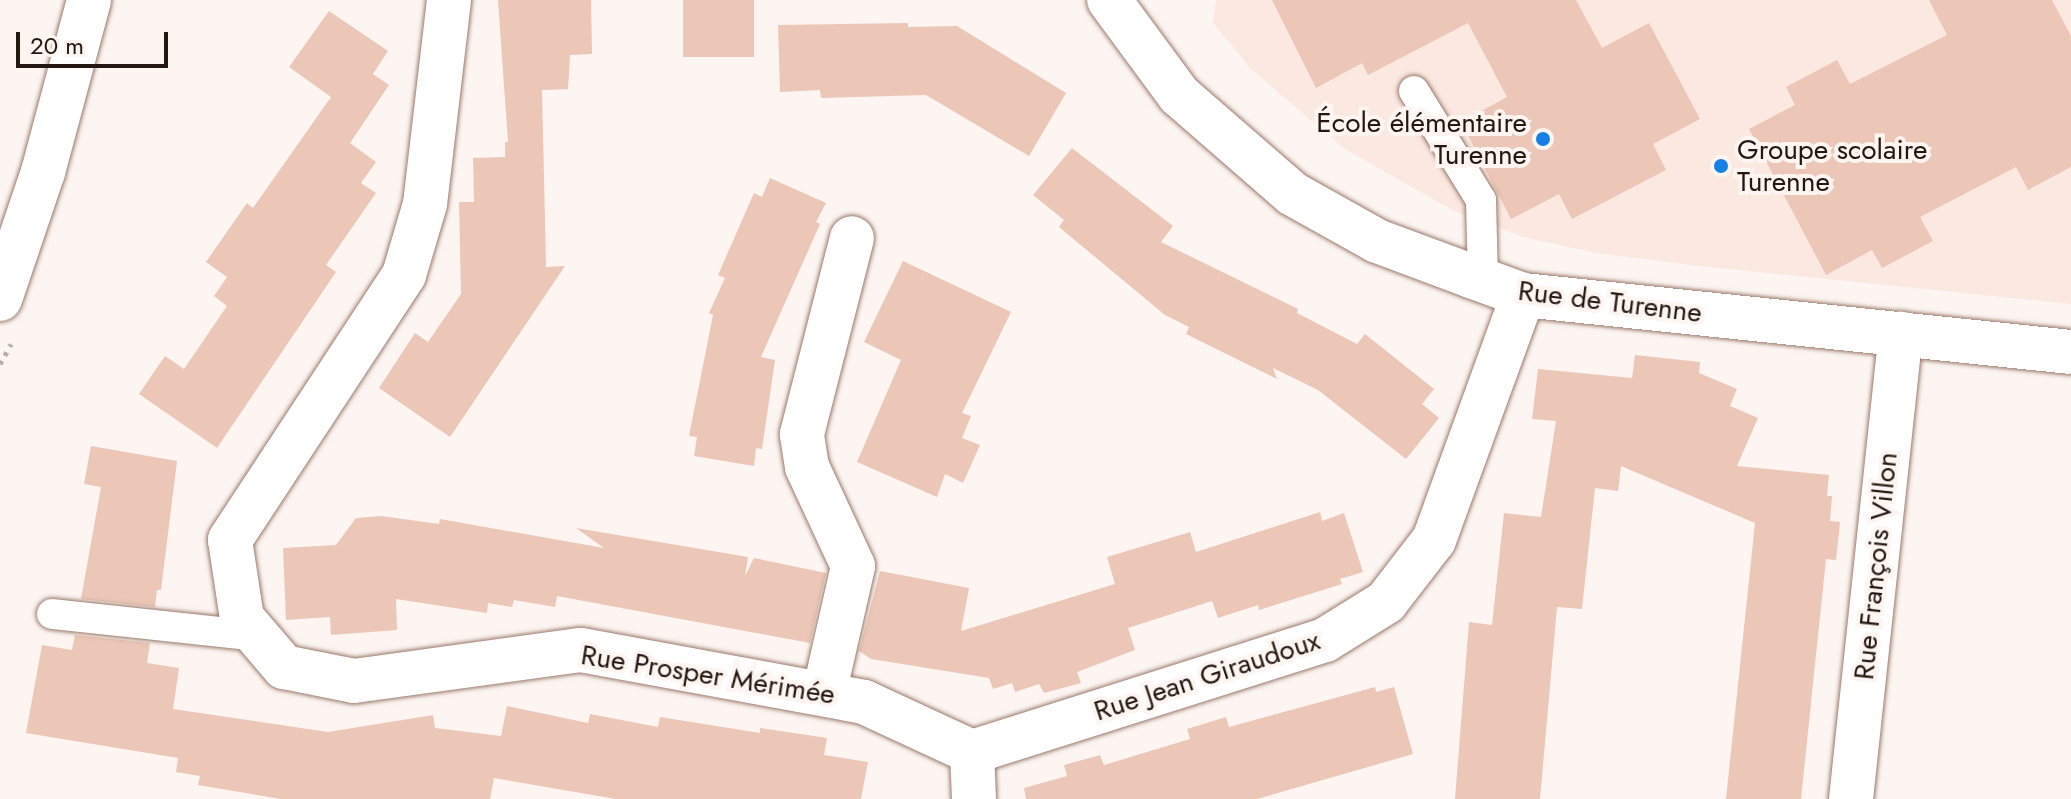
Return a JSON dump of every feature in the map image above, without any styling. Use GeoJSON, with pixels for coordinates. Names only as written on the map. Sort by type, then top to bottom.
{"type":"FeatureCollection","features":[{"type":"Feature","properties":{"kind":"street"},"geometry":{"type":"LineString","coordinates":[[0,299],[43,172],[89,0]]}},
{"type":"Feature","properties":{"kind":"street","name":"Rue Prosper Mérimée"},"geometry":{"type":"LineString","coordinates":[[449,0],[425,204],[404,275],[230,540],[242,618],[284,667],[354,681],[581,650],[864,702],[972,752]]}},
{"type":"Feature","properties":{"kind":"street","name":"Rue de Turenne"},"geometry":{"type":"LineString","coordinates":[[1109,0],[1179,95],[1293,194],[1377,241],[1503,287],[2071,352]]}},
{"type":"Feature","properties":{"kind":"street"},"geometry":{"type":"LineString","coordinates":[[0,239],[43,172]]}},
{"type":"Feature","properties":{"kind":"street"},"geometry":{"type":"LineString","coordinates":[[824,694],[853,566],[807,467],[802,434],[852,238]]}},
{"type":"Feature","properties":{"kind":"street","name":"Rue Jean Giraudoux"},"geometry":{"type":"LineString","coordinates":[[972,752],[1325,640],[1386,602],[1434,540],[1503,287]]}},
{"type":"Feature","properties":{"kind":"street","name":"Rue François Villon"},"geometry":{"type":"LineString","coordinates":[[1851,799],[1901,334]]}},
{"type":"Feature","properties":{"kind":"street"},"geometry":{"type":"LineString","coordinates":[[972,752],[974,799]]}},
{"type":"Feature","properties":{"kind":"lane"},"geometry":{"type":"LineString","coordinates":[[1414,91],[1481,200],[1503,287]]}},
{"type":"Feature","properties":{"kind":"lane"},"geometry":{"type":"LineString","coordinates":[[52,614],[258,636]]}},
{"type":"Feature","properties":{"kind":"shaded area","name":"Groupe scolaire Turenne"},"geometry":{"type":"Polygon","coordinates":[[[1216,0],[2071,0],[2071,304],[1690,265],[1596,253],[1523,237],[1454,211],[1345,149],[1251,69],[1213,23],[1216,0]]]}},
{"type":"Feature","properties":{"kind":"building"},"geometry":{"type":"Polygon","coordinates":[[[498,0],[591,0],[592,54],[570,55],[568,89],[542,90],[546,267],[565,266],[450,437],[379,388],[415,333],[428,342],[461,294],[459,202],[474,202],[473,158],[505,157],[505,142],[508,142],[498,0]]]}},
{"type":"Feature","properties":{"kind":"building"},"geometry":{"type":"Polygon","coordinates":[[[683,0],[754,0],[754,57],[683,57],[683,0]]]}},
{"type":"Feature","properties":{"kind":"building"},"geometry":{"type":"Polygon","coordinates":[[[1272,0],[1576,0],[1602,48],[1649,23],[1700,119],[1653,144],[1666,170],[1572,219],[1559,194],[1511,219],[1461,122],[1507,97],[1468,23],[1368,75],[1362,63],[1316,88],[1272,0]]]}},
{"type":"Feature","properties":{"kind":"building"},"geometry":{"type":"Polygon","coordinates":[[[1929,0],[2052,0],[2071,36],[2071,167],[2028,190],[2016,167],[1920,217],[1933,241],[1882,268],[1872,250],[1826,275],[1749,129],[1795,105],[1786,87],[1837,60],[1850,84],[1947,35],[1929,0]]]}},
{"type":"Feature","properties":{"kind":"building"},"geometry":{"type":"Polygon","coordinates":[[[329,11],[388,51],[373,74],[389,85],[350,143],[376,162],[361,183],[376,193],[326,265],[336,272],[217,448],[139,394],[165,356],[184,369],[227,306],[214,296],[227,277],[206,262],[247,203],[253,208],[331,97],[289,67],[329,11]]]}},
{"type":"Feature","properties":{"kind":"building"},"geometry":{"type":"Polygon","coordinates":[[[908,23],[908,27],[957,26],[1066,93],[1029,156],[926,95],[821,98],[820,90],[780,92],[778,25],[908,23]]]}},
{"type":"Feature","properties":{"kind":"building"},"geometry":{"type":"Polygon","coordinates":[[[1072,148],[1173,226],[1161,242],[1298,309],[1297,313],[1357,344],[1365,334],[1434,389],[1422,404],[1439,418],[1406,459],[1318,390],[1273,368],[1277,379],[1186,334],[1189,327],[1165,315],[1059,227],[1064,220],[1033,195],[1072,148]]]}},
{"type":"Feature","properties":{"kind":"building"},"geometry":{"type":"Polygon","coordinates":[[[770,178],[826,203],[816,222],[820,224],[761,357],[775,360],[762,449],[756,448],[754,466],[694,456],[697,437],[689,436],[713,315],[709,313],[725,278],[718,275],[754,193],[762,197],[770,178]]]}},
{"type":"Feature","properties":{"kind":"building"},"geometry":{"type":"Polygon","coordinates":[[[903,261],[1011,312],[962,413],[971,416],[962,438],[980,445],[963,483],[945,474],[937,497],[857,462],[901,360],[864,342],[903,261]]]}},
{"type":"Feature","properties":{"kind":"building"},"geometry":{"type":"Polygon","coordinates":[[[1635,355],[1700,362],[1699,373],[1737,389],[1730,406],[1758,418],[1737,466],[1829,475],[1827,496],[1832,496],[1830,521],[1840,522],[1836,560],[1826,559],[1801,799],[1726,799],[1755,523],[1621,466],[1618,491],[1595,488],[1582,609],[1557,607],[1540,799],[1455,799],[1469,622],[1492,625],[1504,513],[1541,517],[1556,421],[1532,419],[1538,369],[1632,378],[1635,355]]]}},
{"type":"Feature","properties":{"kind":"building"},"geometry":{"type":"Polygon","coordinates":[[[91,446],[177,461],[161,590],[157,590],[155,607],[81,599],[101,487],[84,484],[91,446]]]}},
{"type":"Feature","properties":{"kind":"building"},"geometry":{"type":"Polygon","coordinates":[[[1320,512],[1322,521],[1344,513],[1363,572],[1340,579],[1342,584],[1259,610],[1258,605],[1218,618],[1212,601],[1128,628],[1135,650],[1077,672],[1081,683],[1044,693],[1039,684],[1015,692],[1012,683],[993,689],[989,678],[871,659],[859,651],[880,571],[969,588],[961,631],[1115,584],[1107,557],[1190,532],[1196,552],[1320,512]]]}},
{"type":"Feature","properties":{"kind":"building"},"geometry":{"type":"Polygon","coordinates":[[[381,516],[439,524],[440,519],[604,548],[576,528],[748,557],[745,576],[754,558],[826,573],[810,643],[557,596],[555,607],[514,600],[512,607],[488,603],[487,613],[396,599],[397,630],[331,635],[330,617],[286,620],[283,548],[336,545],[356,518],[381,516]]]}},
{"type":"Feature","properties":{"kind":"building"},"geometry":{"type":"Polygon","coordinates":[[[75,635],[150,643],[147,663],[179,668],[173,709],[328,732],[433,715],[435,728],[501,736],[507,706],[588,723],[590,714],[658,727],[660,717],[760,733],[760,728],[827,738],[824,755],[868,762],[861,799],[616,799],[494,778],[490,799],[281,799],[198,785],[200,776],[176,772],[178,758],[26,733],[42,645],[72,650],[75,635]]]}},
{"type":"Feature","properties":{"kind":"building"},"geometry":{"type":"Polygon","coordinates":[[[1375,687],[1376,692],[1394,687],[1413,754],[1257,799],[1026,799],[1024,788],[1067,776],[1064,765],[1100,755],[1104,765],[1190,739],[1187,729],[1226,717],[1229,727],[1375,687]]]}},
{"type":"Feature","properties":{"kind":"place","name":"École élémentaire Turenne"},"geometry":{"type":"Point","coordinates":[1543,139]}},
{"type":"Feature","properties":{"kind":"place","name":"Groupe scolaire Turenne"},"geometry":{"type":"Point","coordinates":[1721,166]}}]}
